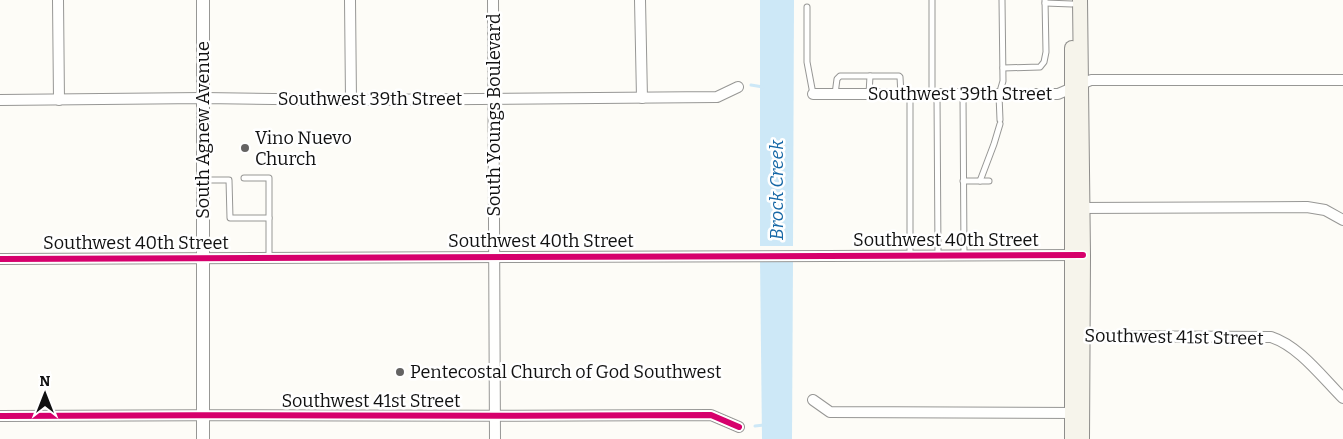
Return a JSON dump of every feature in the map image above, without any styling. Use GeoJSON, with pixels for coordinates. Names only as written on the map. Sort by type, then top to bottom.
{"type":"FeatureCollection","features":[{"type":"Feature","properties":{"kind":"main road"},"geometry":{"type":"LineString","coordinates":[[1075,1],[1078,413],[1082,439]]}},
{"type":"Feature","properties":{"kind":"main road"},"geometry":{"type":"LineString","coordinates":[[1072,439],[1078,413]]}},
{"type":"Feature","properties":{"kind":"street"},"geometry":{"type":"LineString","coordinates":[[58,0],[58,100]]}},
{"type":"Feature","properties":{"kind":"street","name":"South Agnew Avenue"},"geometry":{"type":"LineString","coordinates":[[203,0],[203,439]]}},
{"type":"Feature","properties":{"kind":"street"},"geometry":{"type":"LineString","coordinates":[[350,0],[351,100]]}},
{"type":"Feature","properties":{"kind":"street","name":"South Youngs Boulevard"},"geometry":{"type":"LineString","coordinates":[[493,0],[494,439]]}},
{"type":"Feature","properties":{"kind":"street"},"geometry":{"type":"LineString","coordinates":[[640,0],[642,98]]}},
{"type":"Feature","properties":{"kind":"street","name":"Southwest 39th Street"},"geometry":{"type":"LineString","coordinates":[[814,94],[1058,94],[1091,80],[1343,80]]}},
{"type":"Feature","properties":{"kind":"street","name":"Southwest 39th Street"},"geometry":{"type":"LineString","coordinates":[[0,100],[203,98],[492,100],[717,97],[738,87]]}},
{"type":"Feature","properties":{"kind":"street"},"geometry":{"type":"LineString","coordinates":[[1077,208],[1307,207],[1325,210],[1343,220]]}},
{"type":"Feature","properties":{"kind":"street","name":"Southwest 40th Street"},"geometry":{"type":"LineString","coordinates":[[0,259],[1078,255]]}},
{"type":"Feature","properties":{"kind":"street","name":"Southwest 41st Street"},"geometry":{"type":"LineString","coordinates":[[1078,336],[1271,337],[1293,348],[1343,398]]}},
{"type":"Feature","properties":{"kind":"street"},"geometry":{"type":"LineString","coordinates":[[813,400],[830,412],[1078,413]]}},
{"type":"Feature","properties":{"kind":"street","name":"Southwest 41st Street"},"geometry":{"type":"LineString","coordinates":[[0,416],[203,414],[494,417],[711,414],[739,427]]}},
{"type":"Feature","properties":{"kind":"lane"},"geometry":{"type":"LineString","coordinates":[[932,0],[938,255]]}},
{"type":"Feature","properties":{"kind":"lane"},"geometry":{"type":"LineString","coordinates":[[980,181],[1000,122],[999,95],[1003,81],[1002,0]]}},
{"type":"Feature","properties":{"kind":"lane"},"geometry":{"type":"LineString","coordinates":[[1002,68],[1040,67],[1044,62],[1046,52],[1045,2],[1075,1]]}},
{"type":"Feature","properties":{"kind":"lane"},"geometry":{"type":"LineString","coordinates":[[806,7],[806,62],[814,94]]}},
{"type":"Feature","properties":{"kind":"lane"},"geometry":{"type":"LineString","coordinates":[[835,95],[836,79],[840,76],[900,77],[906,95],[910,255]]}},
{"type":"Feature","properties":{"kind":"lane"},"geometry":{"type":"LineString","coordinates":[[869,95],[870,76]]}},
{"type":"Feature","properties":{"kind":"lane"},"geometry":{"type":"LineString","coordinates":[[963,95],[964,255]]}},
{"type":"Feature","properties":{"kind":"lane"},"geometry":{"type":"LineString","coordinates":[[244,178],[268,178],[270,257]]}},
{"type":"Feature","properties":{"kind":"lane"},"geometry":{"type":"LineString","coordinates":[[204,180],[236,179]]}},
{"type":"Feature","properties":{"kind":"lane"},"geometry":{"type":"LineString","coordinates":[[229,180],[230,218],[269,218]]}},
{"type":"Feature","properties":{"kind":"lane"},"geometry":{"type":"LineString","coordinates":[[963,181],[990,181]]}},
{"type":"Feature","properties":{"kind":"water","name":"Brock Creek"},"geometry":{"type":"Polygon","coordinates":[[[760,0],[794,0],[793,246],[760,246],[760,0]]]}},
{"type":"Feature","properties":{"kind":"water","name":"Brock Creek"},"geometry":{"type":"Polygon","coordinates":[[[760,260],[793,260],[792,439],[762,439],[760,260]]]}},
{"type":"Feature","properties":{"kind":"waterway"},"geometry":{"type":"LineString","coordinates":[[751,85],[763,87]]}},
{"type":"Feature","properties":{"kind":"waterway"},"geometry":{"type":"LineString","coordinates":[[755,426],[765,425]]}},
{"type":"Feature","properties":{"kind":"cycle path"},"geometry":{"type":"LineString","coordinates":[[0,259],[1083,255]]}},
{"type":"Feature","properties":{"kind":"cycle path"},"geometry":{"type":"LineString","coordinates":[[0,416],[711,415],[739,427]]}},
{"type":"Feature","properties":{"kind":"place","name":"Vino Nuevo Church"},"geometry":{"type":"Point","coordinates":[245,148]}},
{"type":"Feature","properties":{"kind":"place","name":"Pentecostal Church of God Southwest"},"geometry":{"type":"Point","coordinates":[400,372]}}]}
